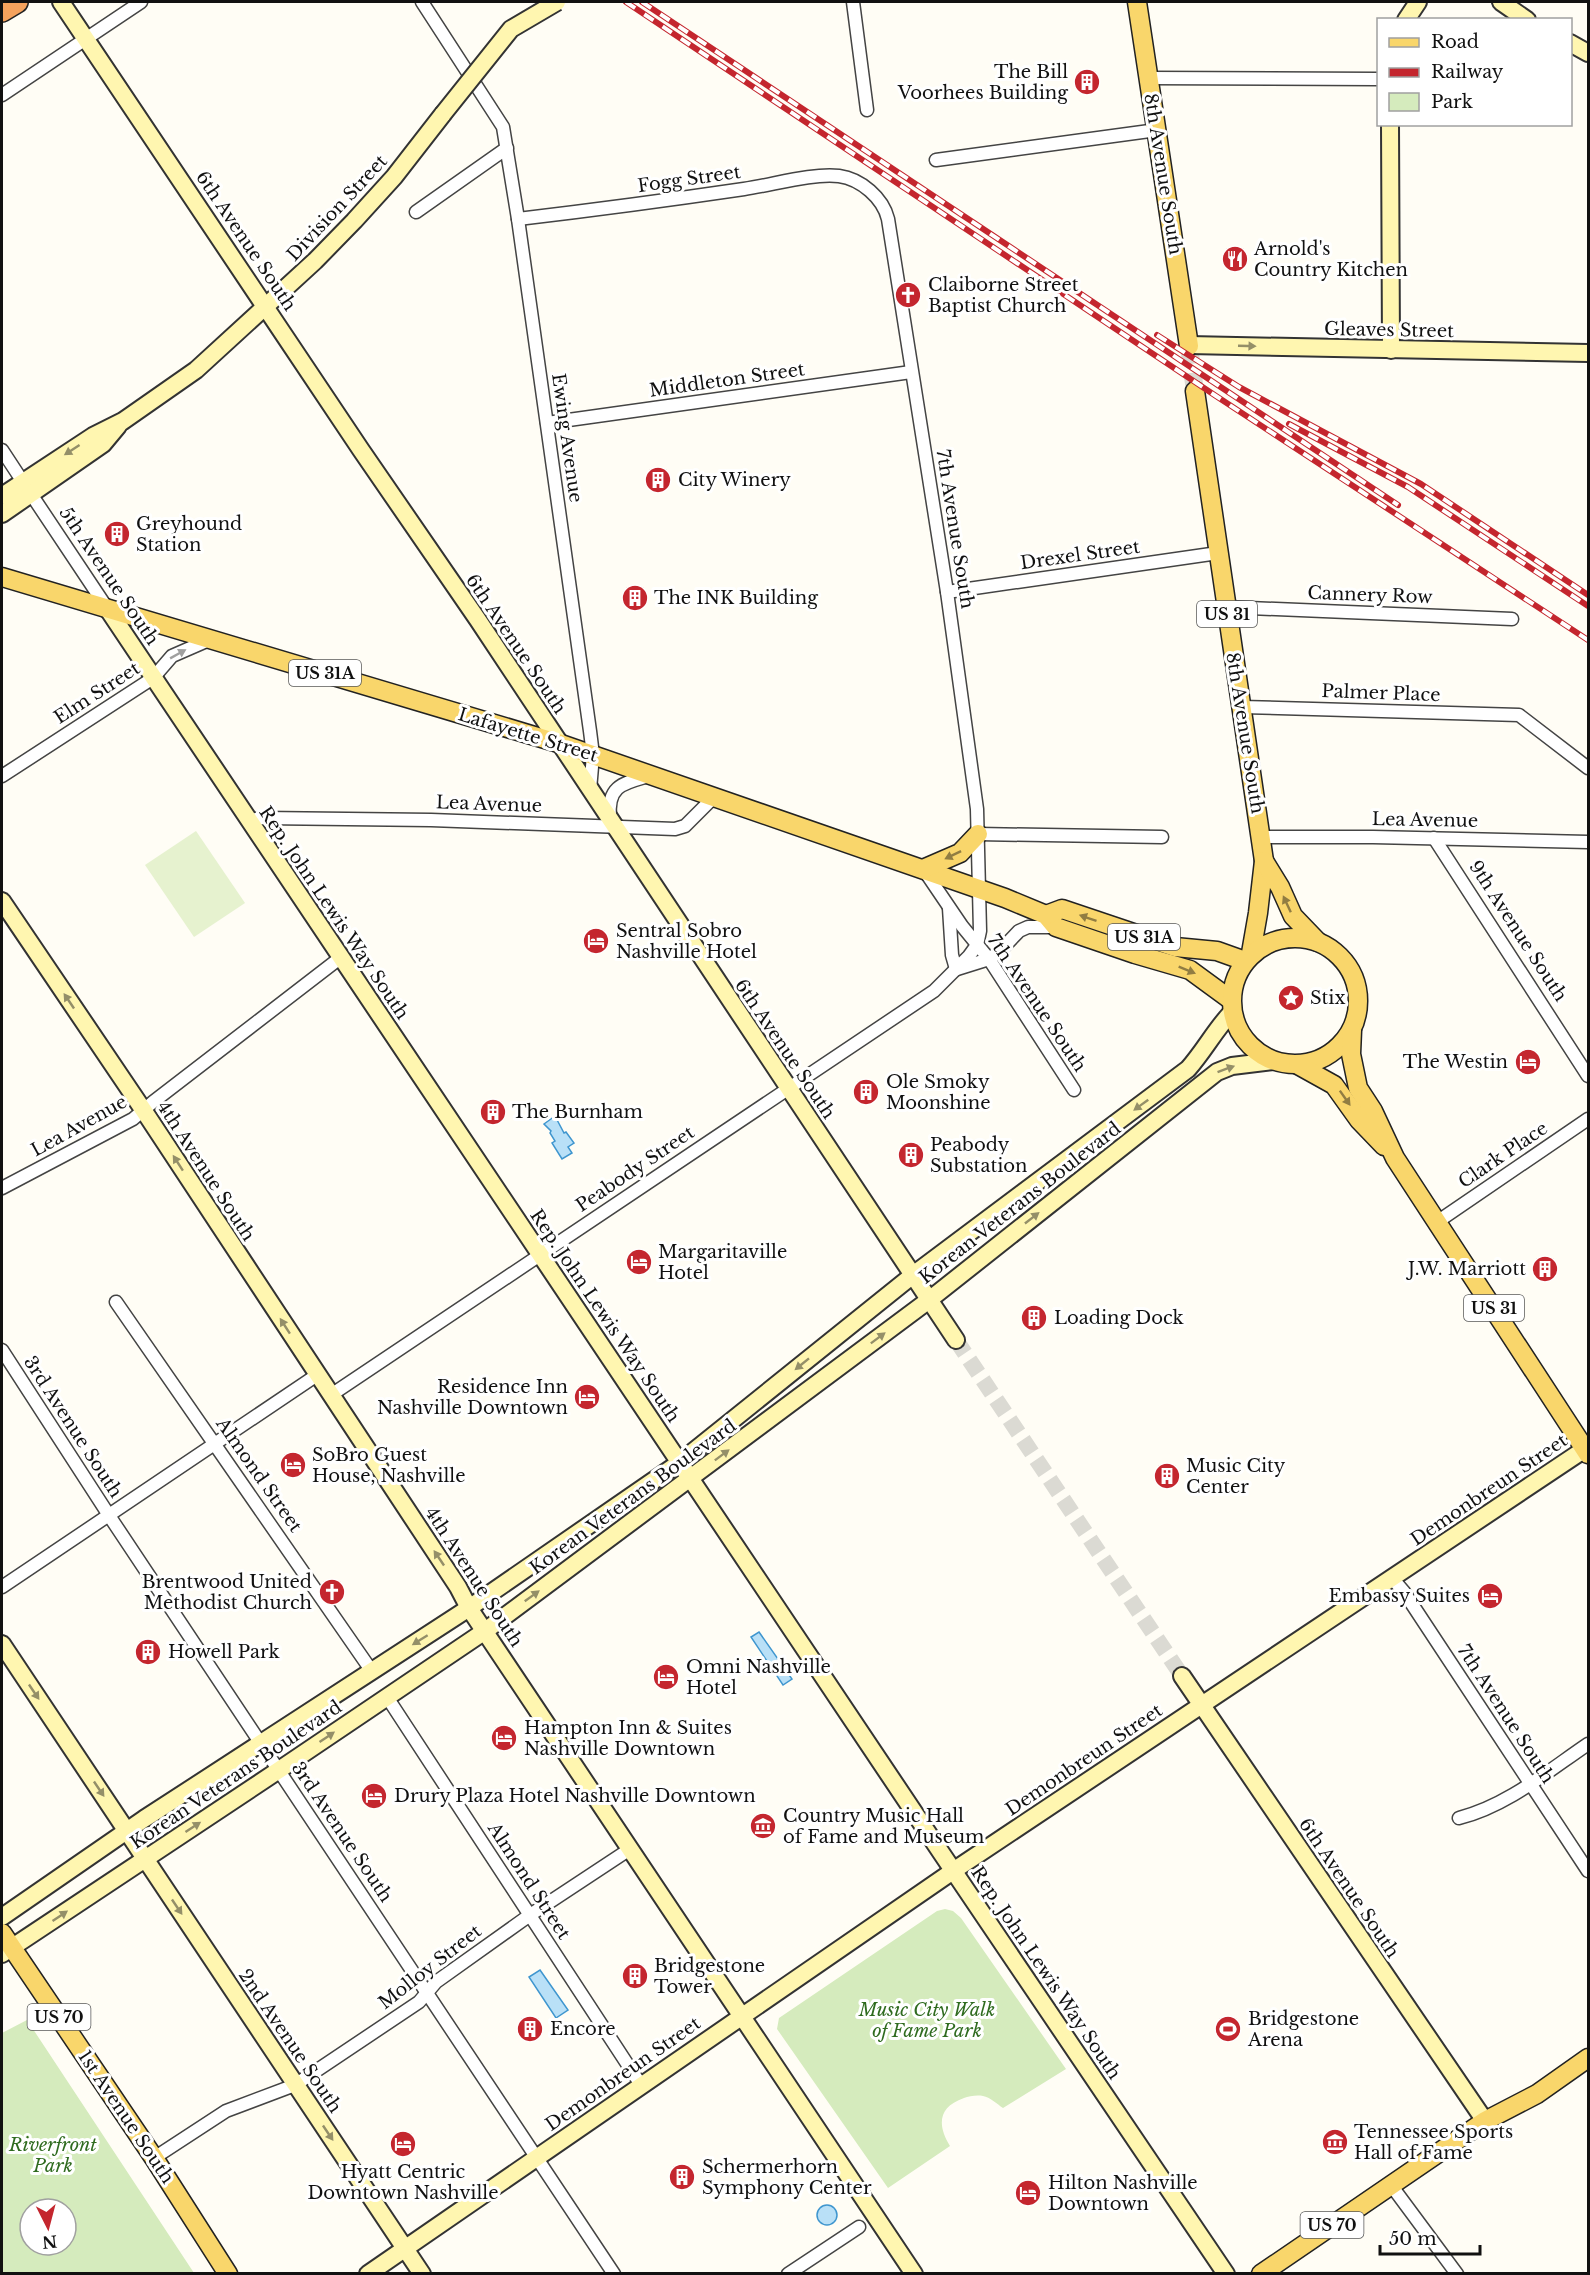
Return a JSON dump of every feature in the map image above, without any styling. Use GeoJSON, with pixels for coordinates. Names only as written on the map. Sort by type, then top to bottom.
{"type":"FeatureCollection","features":[{"type":"Feature","properties":{"kind":"highway"},"geometry":{"type":"LineString","coordinates":[[2,11],[17,2]]}},
{"type":"Feature","properties":{"kind":"main road","name":"8th Avenue South"},"geometry":{"type":"LineString","coordinates":[[1137,2],[1189,345]]}},
{"type":"Feature","properties":{"kind":"main road","name":"8th Avenue South"},"geometry":{"type":"LineString","coordinates":[[1195,391],[1264,861],[1258,914],[1248,957]]}},
{"type":"Feature","properties":{"kind":"main road","name":"Lafayette Street"},"geometry":{"type":"LineString","coordinates":[[2,577],[558,743],[715,796],[980,889],[1051,921],[1135,954],[1190,970],[1231,1006]]}},
{"type":"Feature","properties":{"kind":"main road"},"geometry":{"type":"LineString","coordinates":[[923,869],[960,853],[978,834]]}},
{"type":"Feature","properties":{"kind":"main road","name":"8th Avenue South"},"geometry":{"type":"LineString","coordinates":[[1264,861],[1280,887],[1293,916],[1318,942]]}},
{"type":"Feature","properties":{"kind":"main road","name":"Lafayette Street"},"geometry":{"type":"LineString","coordinates":[[1051,921],[1062,909],[1174,946],[1248,957]]}},
{"type":"Feature","properties":{"kind":"main road"},"geometry":{"type":"LineString","coordinates":[[1248,957],[1268,944],[1284,939],[1301,938],[1318,942]]}},
{"type":"Feature","properties":{"kind":"main road","name":"US 31"},"geometry":{"type":"LineString","coordinates":[[1318,942],[1331,949],[1342,959],[1357,986],[1359,1000],[1352,1030],[1351,1054],[1358,1088],[1373,1111],[1395,1158],[1587,1450]]}},
{"type":"Feature","properties":{"kind":"main road","name":"US 31"},"geometry":{"type":"LineString","coordinates":[[1248,957],[1236,977],[1231,1006],[1244,1040],[1257,1052],[1273,1061],[1298,1065],[1334,1085],[1359,1120],[1395,1158]]}},
{"type":"Feature","properties":{"kind":"main road"},"geometry":{"type":"LineString","coordinates":[[1298,1065],[1315,1062],[1330,1055],[1343,1044],[1352,1030]]}},
{"type":"Feature","properties":{"kind":"main road","name":"1st Avenue South"},"geometry":{"type":"LineString","coordinates":[[5,1945],[154,2158],[228,2274]]}},
{"type":"Feature","properties":{"kind":"main road","name":"US 70"},"geometry":{"type":"LineString","coordinates":[[1261,2274],[1485,2121],[1537,2094],[1588,2058]]}},
{"type":"Feature","properties":{"kind":"street","name":"6th Avenue South"},"geometry":{"type":"LineString","coordinates":[[61,2],[612,822],[956,1340]]}},
{"type":"Feature","properties":{"kind":"street"},"geometry":{"type":"LineString","coordinates":[[2,95],[141,2]]}},
{"type":"Feature","properties":{"kind":"street","name":"Ewing Avenue"},"geometry":{"type":"LineString","coordinates":[[422,2],[504,127],[593,755],[590,790]]}},
{"type":"Feature","properties":{"kind":"street","name":"Division Street"},"geometry":{"type":"LineString","coordinates":[[2,514],[27,488],[93,436],[123,421],[189,375],[315,261],[375,200],[511,29],[557,2]]}},
{"type":"Feature","properties":{"kind":"street"},"geometry":{"type":"LineString","coordinates":[[853,2],[867,110]]}},
{"type":"Feature","properties":{"kind":"street"},"geometry":{"type":"LineString","coordinates":[[1408,18],[1418,2]]}},
{"type":"Feature","properties":{"kind":"street"},"geometry":{"type":"LineString","coordinates":[[1501,2],[1524,18]]}},
{"type":"Feature","properties":{"kind":"street"},"geometry":{"type":"LineString","coordinates":[[1572,44],[1588,53]]}},
{"type":"Feature","properties":{"kind":"street"},"geometry":{"type":"LineString","coordinates":[[1149,78],[1377,79]]}},
{"type":"Feature","properties":{"kind":"street"},"geometry":{"type":"LineString","coordinates":[[1390,126],[1391,350]]}},
{"type":"Feature","properties":{"kind":"street"},"geometry":{"type":"LineString","coordinates":[[936,160],[1157,130]]}},
{"type":"Feature","properties":{"kind":"street"},"geometry":{"type":"LineString","coordinates":[[416,212],[507,148]]}},
{"type":"Feature","properties":{"kind":"street","name":"Fogg Street"},"geometry":{"type":"LineString","coordinates":[[518,219],[724,192],[817,177],[842,177],[863,187]]}},
{"type":"Feature","properties":{"kind":"street","name":"7th Avenue South"},"geometry":{"type":"LineString","coordinates":[[863,187],[881,201],[887,214],[947,592],[977,808],[980,889]]}},
{"type":"Feature","properties":{"kind":"street","name":"Gleaves Street"},"geometry":{"type":"LineString","coordinates":[[1189,345],[1588,353]]}},
{"type":"Feature","properties":{"kind":"street","name":"Middleton Street"},"geometry":{"type":"LineString","coordinates":[[547,423],[911,372]]}},
{"type":"Feature","properties":{"kind":"street","name":"5th Avenue South"},"geometry":{"type":"LineString","coordinates":[[2,450],[153,678]]}},
{"type":"Feature","properties":{"kind":"street","name":"Division Street"},"geometry":{"type":"LineString","coordinates":[[2,496],[27,488]]}},
{"type":"Feature","properties":{"kind":"street","name":"Drexel Street"},"geometry":{"type":"LineString","coordinates":[[947,592],[1218,553]]}},
{"type":"Feature","properties":{"kind":"street","name":"Cannery Row"},"geometry":{"type":"LineString","coordinates":[[1226,607],[1512,619]]}},
{"type":"Feature","properties":{"kind":"street","name":"Elm Street"},"geometry":{"type":"LineString","coordinates":[[2,776],[153,678],[172,656],[210,639]]}},
{"type":"Feature","properties":{"kind":"street","name":"Rep. John Lewis Way South"},"geometry":{"type":"LineString","coordinates":[[153,678],[1226,2274]]}},
{"type":"Feature","properties":{"kind":"street","name":"Palmer Place"},"geometry":{"type":"LineString","coordinates":[[1242,707],[1519,715],[1588,768]]}},
{"type":"Feature","properties":{"kind":"street"},"geometry":{"type":"LineString","coordinates":[[612,822],[610,798],[616,788],[652,775]]}},
{"type":"Feature","properties":{"kind":"street","name":"Lea Avenue"},"geometry":{"type":"LineString","coordinates":[[249,820],[263,818],[612,822],[675,829],[685,826],[715,796]]}},
{"type":"Feature","properties":{"kind":"street"},"geometry":{"type":"LineString","coordinates":[[978,834],[1162,837]]}},
{"type":"Feature","properties":{"kind":"street","name":"Lea Avenue"},"geometry":{"type":"LineString","coordinates":[[1261,837],[1588,842]]}},
{"type":"Feature","properties":{"kind":"street","name":"9th Avenue South"},"geometry":{"type":"LineString","coordinates":[[1434,838],[1588,1076]]}},
{"type":"Feature","properties":{"kind":"street"},"geometry":{"type":"LineString","coordinates":[[923,869],[949,908],[952,955],[956,969]]}},
{"type":"Feature","properties":{"kind":"street"},"geometry":{"type":"LineString","coordinates":[[977,945],[980,931],[980,889]]}},
{"type":"Feature","properties":{"kind":"street","name":"4th Avenue South"},"geometry":{"type":"LineString","coordinates":[[2,901],[144,1111],[485,1631],[914,2274]]}},
{"type":"Feature","properties":{"kind":"street","name":"7th Avenue South"},"geometry":{"type":"LineString","coordinates":[[949,908],[989,959],[1074,1090]]}},
{"type":"Feature","properties":{"kind":"street","name":"Peabody Street"},"geometry":{"type":"LineString","coordinates":[[956,969],[989,959],[1000,951],[1019,930],[1051,921]]}},
{"type":"Feature","properties":{"kind":"street","name":"Peabody Street"},"geometry":{"type":"LineString","coordinates":[[331,1395],[934,991],[977,945]]}},
{"type":"Feature","properties":{"kind":"street","name":"Lea Avenue"},"geometry":{"type":"LineString","coordinates":[[2,1188],[133,1119],[340,958]]}},
{"type":"Feature","properties":{"kind":"street","name":"Korean Veterans Boulevard"},"geometry":{"type":"LineString","coordinates":[[2,1917],[126,1831],[371,1670],[470,1608],[680,1463],[913,1275],[1188,1069],[1205,1048],[1231,1006]]}},
{"type":"Feature","properties":{"kind":"street","name":"Korean Veterans Boulevard"},"geometry":{"type":"LineString","coordinates":[[5,1945],[145,1859],[485,1631],[929,1300],[1217,1072],[1232,1066],[1273,1061]]}},
{"type":"Feature","properties":{"kind":"street","name":"Clark Place"},"geometry":{"type":"LineString","coordinates":[[1437,1222],[1588,1119]]}},
{"type":"Feature","properties":{"kind":"street","name":"Almond Street"},"geometry":{"type":"LineString","coordinates":[[116,1302],[371,1670]]}},
{"type":"Feature","properties":{"kind":"street","name":"3rd Avenue South"},"geometry":{"type":"LineString","coordinates":[[2,1350],[108,1515],[614,2274]]}},
{"type":"Feature","properties":{"kind":"street"},"geometry":{"type":"LineString","coordinates":[[2,1587],[317,1375]]}},
{"type":"Feature","properties":{"kind":"street","name":"Demonbreun Street"},"geometry":{"type":"LineString","coordinates":[[368,2274],[953,1871],[1587,1450]]}},
{"type":"Feature","properties":{"kind":"street","name":"7th Avenue South"},"geometry":{"type":"LineString","coordinates":[[1392,1578],[1404,1592],[1588,1871]]}},
{"type":"Feature","properties":{"kind":"street","name":"2nd Avenue South"},"geometry":{"type":"LineString","coordinates":[[2,1644],[422,2274]]}},
{"type":"Feature","properties":{"kind":"street","name":"6th Avenue South"},"geometry":{"type":"LineString","coordinates":[[1182,1676],[1485,2121]]}},
{"type":"Feature","properties":{"kind":"street","name":"Almond Street"},"geometry":{"type":"LineString","coordinates":[[387,1697],[641,2085]]}},
{"type":"Feature","properties":{"kind":"street"},"geometry":{"type":"LineString","coordinates":[[1459,1818],[1487,1809],[1588,1744]]}},
{"type":"Feature","properties":{"kind":"street","name":"Molloy Street"},"geometry":{"type":"LineString","coordinates":[[154,2158],[226,2111],[296,2085],[419,2002],[436,1982],[530,1915],[630,1849]]}},
{"type":"Feature","properties":{"kind":"street"},"geometry":{"type":"LineString","coordinates":[[1391,2185],[1457,2274]]}},
{"type":"Feature","properties":{"kind":"street"},"geometry":{"type":"LineString","coordinates":[[788,2274],[859,2227]]}},
{"type":"Feature","properties":{"kind":"green space"},"geometry":{"type":"Polygon","coordinates":[[[196,831],[245,903],[194,937],[145,865],[196,831]]]}},
{"type":"Feature","properties":{"kind":"green space","name":"Music City Walk of Fame Park"},"geometry":{"type":"Polygon","coordinates":[[[945,1909],[953,1911],[961,1918],[1066,2069],[1003,2108],[983,2096],[968,2097],[949,2106],[942,2118],[942,2124],[950,2146],[888,2188],[777,2029],[779,2018],[937,1911],[945,1909]]]}},
{"type":"Feature","properties":{"kind":"green space","name":"Riverfront Park"},"geometry":{"type":"Polygon","coordinates":[[[27,2020],[194,2273],[2,2273],[2,2033],[27,2020]]]}},
{"type":"Feature","properties":{"kind":"water"},"geometry":{"type":"Polygon","coordinates":[[[555,1116],[564,1133],[566,1132],[574,1143],[568,1147],[572,1153],[562,1159],[552,1143],[555,1141],[551,1131],[544,1124],[555,1116]]]}},
{"type":"Feature","properties":{"kind":"water"},"geometry":{"type":"Polygon","coordinates":[[[759,1632],[792,1679],[783,1685],[751,1637],[759,1632]]]}},
{"type":"Feature","properties":{"kind":"water"},"geometry":{"type":"Polygon","coordinates":[[[540,1970],[568,2010],[556,2018],[529,1977],[540,1970]]]}},
{"type":"Feature","properties":{"kind":"water"},"geometry":{"type":"Polygon","coordinates":[[[827,2205],[834,2208],[837,2215],[834,2222],[827,2225],[820,2222],[817,2215],[820,2208],[827,2205]]]}},
{"type":"Feature","properties":{"kind":"tunnel"},"geometry":{"type":"LineString","coordinates":[[1189,346],[1195,391]]}},
{"type":"Feature","properties":{"kind":"tunnel"},"geometry":{"type":"LineString","coordinates":[[956,1340],[1182,1676]]}},
{"type":"Feature","properties":{"kind":"railway"},"geometry":{"type":"LineString","coordinates":[[626,2],[1216,396],[1588,640]]}},
{"type":"Feature","properties":{"kind":"railway"},"geometry":{"type":"LineString","coordinates":[[642,2],[1398,505]]}},
{"type":"Feature","properties":{"kind":"railway"},"geometry":{"type":"LineString","coordinates":[[1157,335],[1239,387],[1421,484],[1588,595]]}},
{"type":"Feature","properties":{"kind":"railway"},"geometry":{"type":"LineString","coordinates":[[1289,424],[1408,487],[1588,606]]}},
{"type":"Feature","properties":{"kind":"place","name":"The Bill Voorhees Building"},"geometry":{"type":"Point","coordinates":[1087,82]}},
{"type":"Feature","properties":{"kind":"place","name":"Arnold's Country Kitchen"},"geometry":{"type":"Point","coordinates":[1235,259]}},
{"type":"Feature","properties":{"kind":"place","name":"Claiborne Street Baptist Church"},"geometry":{"type":"Point","coordinates":[908,295]}},
{"type":"Feature","properties":{"kind":"place","name":"City Winery"},"geometry":{"type":"Point","coordinates":[658,480]}},
{"type":"Feature","properties":{"kind":"place","name":"Greyhound Station"},"geometry":{"type":"Point","coordinates":[117,534]}},
{"type":"Feature","properties":{"kind":"place","name":"The INK Building"},"geometry":{"type":"Point","coordinates":[635,598]}},
{"type":"Feature","properties":{"kind":"place","name":"Sentral Sobro Nashville Hotel"},"geometry":{"type":"Point","coordinates":[596,941]}},
{"type":"Feature","properties":{"kind":"place","name":"Stix"},"geometry":{"type":"Point","coordinates":[1291,998]}},
{"type":"Feature","properties":{"kind":"place","name":"The Westin"},"geometry":{"type":"Point","coordinates":[1528,1062]}},
{"type":"Feature","properties":{"kind":"place","name":"Ole Smoky Moonshine"},"geometry":{"type":"Point","coordinates":[866,1092]}},
{"type":"Feature","properties":{"kind":"place","name":"The Burnham"},"geometry":{"type":"Point","coordinates":[493,1112]}},
{"type":"Feature","properties":{"kind":"place","name":"Peabody Substation"},"geometry":{"type":"Point","coordinates":[911,1155]}},
{"type":"Feature","properties":{"kind":"place","name":"Margaritaville Hotel"},"geometry":{"type":"Point","coordinates":[639,1262]}},
{"type":"Feature","properties":{"kind":"place","name":"J.W. Marriott"},"geometry":{"type":"Point","coordinates":[1545,1269]}},
{"type":"Feature","properties":{"kind":"place","name":"Loading Dock"},"geometry":{"type":"Point","coordinates":[1034,1318]}},
{"type":"Feature","properties":{"kind":"place","name":"Residence Inn Nashville Downtown"},"geometry":{"type":"Point","coordinates":[587,1397]}},
{"type":"Feature","properties":{"kind":"place","name":"SoBro Guest House, Nashville"},"geometry":{"type":"Point","coordinates":[293,1465]}},
{"type":"Feature","properties":{"kind":"place","name":"Music City Center"},"geometry":{"type":"Point","coordinates":[1167,1476]}},
{"type":"Feature","properties":{"kind":"place","name":"Brentwood United Methodist Church"},"geometry":{"type":"Point","coordinates":[332,1592]}},
{"type":"Feature","properties":{"kind":"place","name":"Embassy Suites"},"geometry":{"type":"Point","coordinates":[1490,1596]}},
{"type":"Feature","properties":{"kind":"place","name":"Howell Park"},"geometry":{"type":"Point","coordinates":[148,1652]}},
{"type":"Feature","properties":{"kind":"place","name":"Omni Nashville Hotel"},"geometry":{"type":"Point","coordinates":[666,1677]}},
{"type":"Feature","properties":{"kind":"place","name":"Hampton Inn & Suites Nashville Downtown"},"geometry":{"type":"Point","coordinates":[504,1738]}},
{"type":"Feature","properties":{"kind":"place","name":"Drury Plaza Hotel Nashville Downtown"},"geometry":{"type":"Point","coordinates":[374,1796]}},
{"type":"Feature","properties":{"kind":"place","name":"Country Music Hall of Fame and Museum"},"geometry":{"type":"Point","coordinates":[763,1826]}},
{"type":"Feature","properties":{"kind":"place","name":"Bridgestone Tower"},"geometry":{"type":"Point","coordinates":[635,1976]}},
{"type":"Feature","properties":{"kind":"place","name":"Encore"},"geometry":{"type":"Point","coordinates":[530,2029]}},
{"type":"Feature","properties":{"kind":"place","name":"Bridgestone Arena"},"geometry":{"type":"Point","coordinates":[1228,2029]}},
{"type":"Feature","properties":{"kind":"place","name":"Tennessee Sports Hall of Fame"},"geometry":{"type":"Point","coordinates":[1335,2142]}},
{"type":"Feature","properties":{"kind":"place","name":"Hyatt Centric Downtown Nashville"},"geometry":{"type":"Point","coordinates":[403,2144]}},
{"type":"Feature","properties":{"kind":"place","name":"Schermerhorn Symphony Center"},"geometry":{"type":"Point","coordinates":[682,2177]}},
{"type":"Feature","properties":{"kind":"place","name":"Hilton Nashville Downtown"},"geometry":{"type":"Point","coordinates":[1028,2193]}}]}
